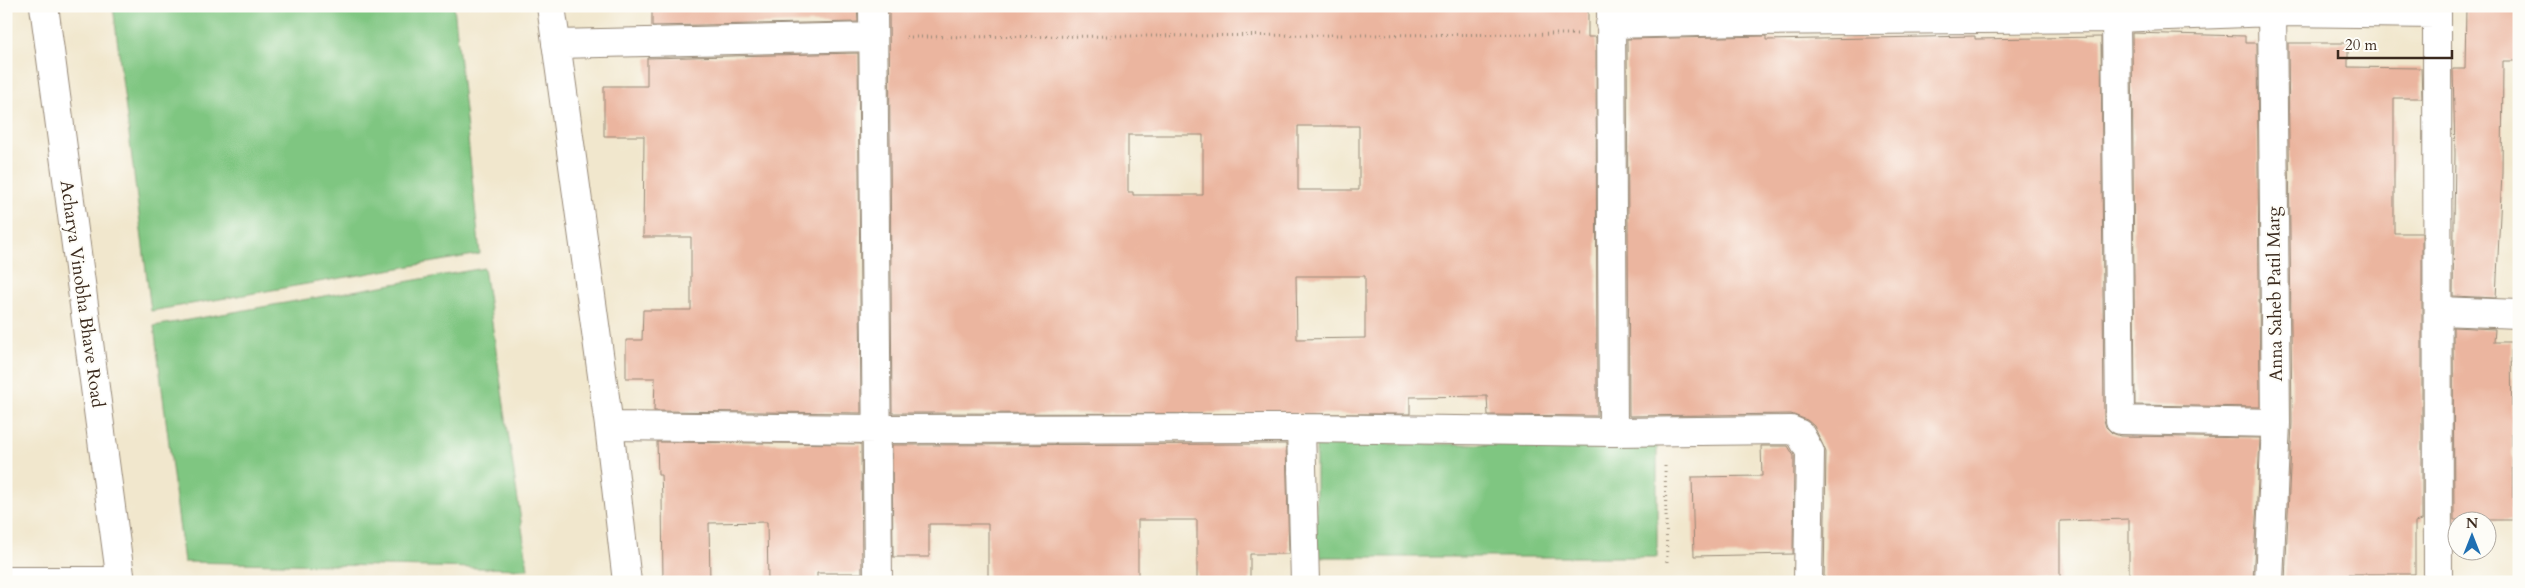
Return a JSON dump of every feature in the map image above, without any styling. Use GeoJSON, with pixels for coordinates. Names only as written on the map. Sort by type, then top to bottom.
{"type":"FeatureCollection","features":[{"type":"Feature","properties":{"kind":"street","name":"Acharya Vinobha Bhave Road"},"geometry":{"type":"LineString","coordinates":[[44,6],[121,582]]}},
{"type":"Feature","properties":{"kind":"street"},"geometry":{"type":"LineString","coordinates":[[551,6],[609,426],[627,582]]}},
{"type":"Feature","properties":{"kind":"street"},"geometry":{"type":"LineString","coordinates":[[873,6],[878,582]]}},
{"type":"Feature","properties":{"kind":"street"},"geometry":{"type":"LineString","coordinates":[[1613,432],[1610,22],[1746,13],[2081,12],[2116,18],[2272,9],[2437,10],[2438,582]]}},
{"type":"Feature","properties":{"kind":"street","name":"Anna Saheb Patil Marg"},"geometry":{"type":"LineString","coordinates":[[2268,582],[2276,423],[2272,9]]}},
{"type":"Feature","properties":{"kind":"street"},"geometry":{"type":"LineString","coordinates":[[2116,18],[2120,420],[2276,423]]}},
{"type":"Feature","properties":{"kind":"street"},"geometry":{"type":"LineString","coordinates":[[556,44],[873,37]]}},
{"type":"Feature","properties":{"kind":"street"},"geometry":{"type":"LineString","coordinates":[[2438,311],[2519,314]]}},
{"type":"Feature","properties":{"kind":"street"},"geometry":{"type":"LineString","coordinates":[[609,426],[876,429],[1301,428],[1613,432],[1791,430],[1800,434],[1810,452],[1808,582]]}},
{"type":"Feature","properties":{"kind":"street"},"geometry":{"type":"LineString","coordinates":[[1301,428],[1305,582]]}},
{"type":"Feature","properties":{"kind":"street"},"geometry":{"type":"LineString","coordinates":[[6,581],[121,582]]}},
{"type":"Feature","properties":{"kind":"path"},"geometry":{"type":"LineString","coordinates":[[873,37],[1610,22]]}},
{"type":"Feature","properties":{"kind":"path"},"geometry":{"type":"LineString","coordinates":[[1665,431],[1667,562]]}},
{"type":"Feature","properties":{"kind":"green space"},"geometry":{"type":"Polygon","coordinates":[[[113,6],[454,6],[480,254],[151,311],[113,6]]]}},
{"type":"Feature","properties":{"kind":"green space"},"geometry":{"type":"Polygon","coordinates":[[[484,268],[528,569],[184,562],[154,326],[484,268]]]}},
{"type":"Feature","properties":{"kind":"green space"},"geometry":{"type":"Polygon","coordinates":[[[1316,444],[1657,444],[1657,557],[1316,557],[1316,444]]]}},
{"type":"Feature","properties":{"kind":"building"},"geometry":{"type":"Polygon","coordinates":[[[652,6],[857,6],[858,22],[652,26],[652,6]]]}},
{"type":"Feature","properties":{"kind":"building"},"geometry":{"type":"Polygon","coordinates":[[[889,6],[1588,6],[1588,37],[1596,37],[1597,416],[1488,415],[1487,396],[1410,397],[1410,414],[892,413],[889,6]],[[1298,126],[1298,190],[1359,190],[1359,126],[1298,126]],[[1128,135],[1128,192],[1133,192],[1133,195],[1203,195],[1203,135],[1128,135]],[[1296,276],[1297,339],[1365,338],[1365,276],[1296,276]]]}},
{"type":"Feature","properties":{"kind":"building"},"geometry":{"type":"Polygon","coordinates":[[[2466,6],[2519,6],[2519,61],[2503,61],[2502,173],[2496,298],[2453,296],[2455,153],[2453,69],[2465,69],[2466,6]]]}},
{"type":"Feature","properties":{"kind":"building"},"geometry":{"type":"Polygon","coordinates":[[[2132,33],[2245,36],[2245,43],[2257,43],[2260,407],[2135,405],[2132,33]]]}},
{"type":"Feature","properties":{"kind":"building"},"geometry":{"type":"Polygon","coordinates":[[[1766,36],[1766,40],[1975,36],[1975,39],[2101,37],[2104,420],[2106,427],[2112,433],[2120,436],[2260,438],[2253,582],[2129,582],[2129,519],[2060,521],[2060,582],[1824,582],[1826,452],[1814,426],[1807,420],[1791,414],[1629,416],[1627,39],[1766,36]]]}},
{"type":"Feature","properties":{"kind":"building"},"geometry":{"type":"Polygon","coordinates":[[[2288,43],[2348,43],[2348,67],[2421,68],[2422,98],[2394,98],[2394,233],[2422,233],[2422,520],[2415,522],[2415,574],[2349,574],[2349,582],[2285,582],[2292,423],[2288,43]]]}},
{"type":"Feature","properties":{"kind":"building"},"geometry":{"type":"Polygon","coordinates":[[[858,53],[861,413],[654,411],[655,378],[626,378],[626,340],[642,340],[643,310],[691,310],[691,237],[643,237],[644,136],[604,136],[604,86],[647,86],[647,58],[858,53]]]}},
{"type":"Feature","properties":{"kind":"building"},"geometry":{"type":"Polygon","coordinates":[[[2453,327],[2495,329],[2494,342],[2511,342],[2513,520],[2498,520],[2498,510],[2454,510],[2453,327]]]}},
{"type":"Feature","properties":{"kind":"building"},"geometry":{"type":"Polygon","coordinates":[[[657,442],[861,444],[862,573],[817,573],[817,582],[768,582],[767,522],[709,523],[710,582],[663,582],[662,497],[661,475],[658,475],[657,442]]]}},
{"type":"Feature","properties":{"kind":"building"},"geometry":{"type":"Polygon","coordinates":[[[1286,444],[1289,554],[1250,554],[1250,582],[1197,582],[1197,520],[1138,520],[1138,582],[988,582],[988,524],[929,524],[929,557],[893,557],[892,445],[1286,444]]]}},
{"type":"Feature","properties":{"kind":"building"},"geometry":{"type":"Polygon","coordinates":[[[1761,446],[1788,446],[1794,456],[1793,554],[1694,556],[1692,477],[1762,476],[1761,446]]]}}]}
